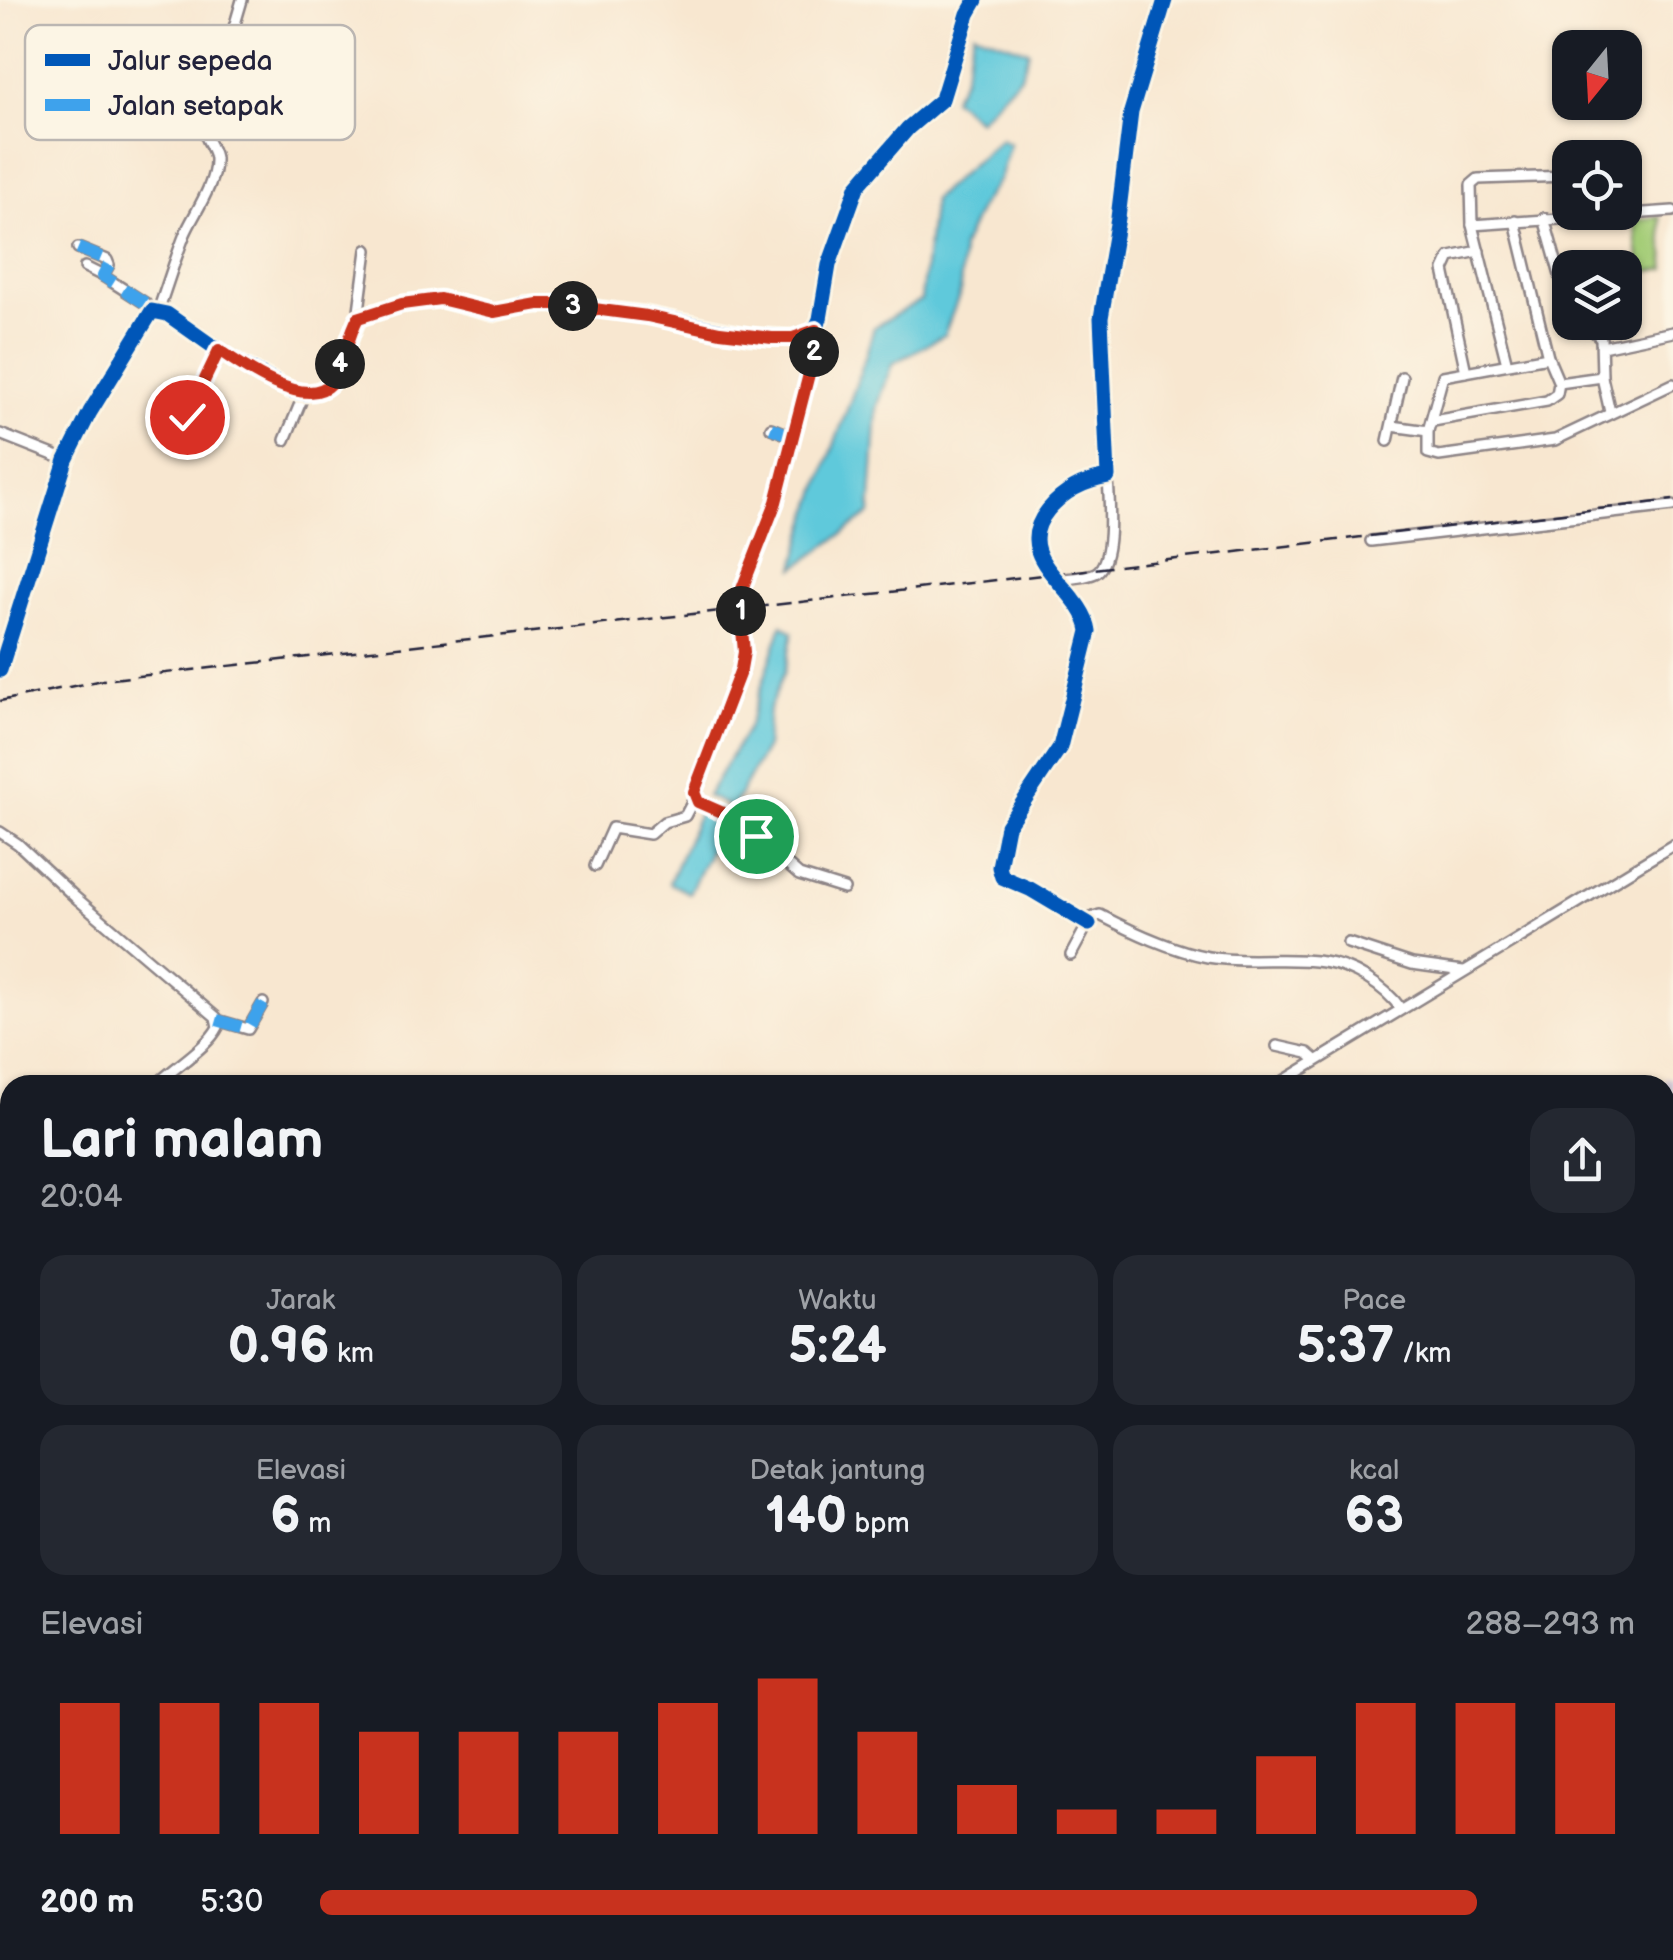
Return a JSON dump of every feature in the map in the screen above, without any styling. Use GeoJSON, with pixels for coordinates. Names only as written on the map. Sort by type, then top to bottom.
{"type":"FeatureCollection","features":[{"type":"Feature","properties":{"kind":"street"},"geometry":{"type":"LineString","coordinates":[[235,25],[242,0]]}},
{"type":"Feature","properties":{"kind":"street"},"geometry":{"type":"LineString","coordinates":[[594,866],[612,828],[650,834],[664,822],[684,816],[695,797],[741,669],[742,589],[776,502],[817,343],[829,266],[866,173],[942,99],[968,14],[976,0]]}},
{"type":"Feature","properties":{"kind":"street"},"geometry":{"type":"LineString","coordinates":[[1057,580],[1095,573],[1111,532],[1101,318],[1131,112],[1164,0]]}},
{"type":"Feature","properties":{"kind":"street"},"geometry":{"type":"LineString","coordinates":[[0,670],[66,460],[90,412],[155,311],[186,231],[201,206],[215,156],[206,140]]}},
{"type":"Feature","properties":{"kind":"street"},"geometry":{"type":"LineString","coordinates":[[1507,364],[1472,225],[1472,185],[1478,179],[1552,177]]}},
{"type":"Feature","properties":{"kind":"street"},"geometry":{"type":"LineString","coordinates":[[1642,212],[1673,211]]}},
{"type":"Feature","properties":{"kind":"street"},"geometry":{"type":"LineString","coordinates":[[1472,225],[1552,217]]}},
{"type":"Feature","properties":{"kind":"street"},"geometry":{"type":"LineString","coordinates":[[1544,218],[1553,250]]}},
{"type":"Feature","properties":{"kind":"street"},"geometry":{"type":"LineString","coordinates":[[1432,420],[1547,401],[1557,394],[1558,383],[1515,221]]}},
{"type":"Feature","properties":{"kind":"street"},"geometry":{"type":"LineString","coordinates":[[78,248],[107,260],[109,265],[103,276]]}},
{"type":"Feature","properties":{"kind":"street"},"geometry":{"type":"LineString","coordinates":[[85,267],[219,350],[304,394],[326,388],[332,382],[358,318],[368,250]]}},
{"type":"Feature","properties":{"kind":"street"},"geometry":{"type":"LineString","coordinates":[[1466,372],[1444,270],[1450,257],[1479,251]]}},
{"type":"Feature","properties":{"kind":"street"},"geometry":{"type":"LineString","coordinates":[[358,318],[402,304],[440,299],[494,312],[556,304],[772,338],[793,338],[816,330]]}},
{"type":"Feature","properties":{"kind":"street"},"geometry":{"type":"LineString","coordinates":[[1602,347],[1673,332]]}},
{"type":"Feature","properties":{"kind":"street"},"geometry":{"type":"LineString","coordinates":[[1600,340],[1610,412]]}},
{"type":"Feature","properties":{"kind":"street"},"geometry":{"type":"LineString","coordinates":[[174,451],[219,350]]}},
{"type":"Feature","properties":{"kind":"street"},"geometry":{"type":"LineString","coordinates":[[1548,357],[1444,376],[1428,431],[1428,453],[1439,456],[1555,440],[1673,384]]}},
{"type":"Feature","properties":{"kind":"street"},"geometry":{"type":"LineString","coordinates":[[1558,383],[1602,377]]}},
{"type":"Feature","properties":{"kind":"street"},"geometry":{"type":"LineString","coordinates":[[1388,442],[1402,378]]}},
{"type":"Feature","properties":{"kind":"street"},"geometry":{"type":"LineString","coordinates":[[286,440],[304,394]]}},
{"type":"Feature","properties":{"kind":"street"},"geometry":{"type":"LineString","coordinates":[[1392,426],[1428,431]]}},
{"type":"Feature","properties":{"kind":"street"},"geometry":{"type":"LineString","coordinates":[[771,428],[792,436]]}},
{"type":"Feature","properties":{"kind":"street"},"geometry":{"type":"LineString","coordinates":[[0,434],[66,460]]}},
{"type":"Feature","properties":{"kind":"street"},"geometry":{"type":"LineString","coordinates":[[1089,924],[1002,877],[999,867],[1008,821],[1060,747],[1089,631],[1084,612],[1036,550],[1041,520],[1064,493],[1108,478]]}},
{"type":"Feature","properties":{"kind":"street"},"geometry":{"type":"LineString","coordinates":[[1371,541],[1673,506]]}},
{"type":"Feature","properties":{"kind":"street"},"geometry":{"type":"LineString","coordinates":[[695,797],[702,805],[746,823],[758,839],[799,875],[844,890]]}},
{"type":"Feature","properties":{"kind":"street"},"geometry":{"type":"LineString","coordinates":[[0,832],[217,1020],[248,1029],[263,1004]]}},
{"type":"Feature","properties":{"kind":"street"},"geometry":{"type":"LineString","coordinates":[[1293,1075],[1673,845]]}},
{"type":"Feature","properties":{"kind":"street"},"geometry":{"type":"LineString","coordinates":[[1072,955],[1092,916],[1100,915],[1141,935],[1202,956],[1240,962],[1328,963],[1388,992],[1401,1009]]}},
{"type":"Feature","properties":{"kind":"street"},"geometry":{"type":"LineString","coordinates":[[1348,943],[1412,964],[1463,971]]}},
{"type":"Feature","properties":{"kind":"street"},"geometry":{"type":"LineString","coordinates":[[166,1075],[210,1042],[218,1028],[217,1020]]}},
{"type":"Feature","properties":{"kind":"street"},"geometry":{"type":"LineString","coordinates":[[1277,1046],[1308,1053],[1316,1060]]}},
{"type":"Feature","properties":{"kind":"green space"},"geometry":{"type":"Polygon","coordinates":[[[1660,217],[1666,269],[1642,272],[1642,250],[1638,250],[1635,230],[1642,230],[1642,219],[1660,217]]]}},
{"type":"Feature","properties":{"kind":"water"},"geometry":{"type":"Polygon","coordinates":[[[974,32],[1029,51],[1021,75],[978,120],[952,98],[963,79],[974,32]]]}},
{"type":"Feature","properties":{"kind":"water"},"geometry":{"type":"Polygon","coordinates":[[[1000,139],[1010,144],[999,179],[980,206],[962,247],[960,293],[944,335],[892,364],[877,408],[870,514],[795,568],[874,327],[921,300],[933,199],[1000,139]]]}},
{"type":"Feature","properties":{"kind":"water"},"geometry":{"type":"Polygon","coordinates":[[[782,625],[793,632],[785,671],[769,709],[766,747],[732,808],[707,796],[748,728],[782,625]]]}},
{"type":"Feature","properties":{"kind":"water"},"geometry":{"type":"Polygon","coordinates":[[[700,811],[723,824],[689,893],[669,883],[700,811]]]}},
{"type":"Feature","properties":{"kind":"railway"},"geometry":{"type":"LineString","coordinates":[[0,701],[103,680],[1673,500]]}},
{"type":"Feature","properties":{"kind":"marked path"},"geometry":{"type":"LineString","coordinates":[[78,248],[107,260],[109,265],[103,276],[152,311]]}},
{"type":"Feature","properties":{"kind":"marked path"},"geometry":{"type":"LineString","coordinates":[[771,428],[791,436]]}},
{"type":"Feature","properties":{"kind":"marked path"},"geometry":{"type":"LineString","coordinates":[[217,1020],[248,1029],[263,1003]]}},
{"type":"Feature","properties":{"kind":"cycle path"},"geometry":{"type":"LineString","coordinates":[[0,670],[66,460],[90,412],[152,311],[167,314],[225,355],[292,391],[303,393],[318,391],[332,382],[358,318],[402,304],[440,299],[494,313],[527,305],[557,304],[647,315],[749,336],[793,338],[808,334],[820,319],[829,265],[857,187],[908,128],[942,99],[968,14],[976,0]]}},
{"type":"Feature","properties":{"kind":"cycle path"},"geometry":{"type":"LineString","coordinates":[[1089,924],[1002,877],[999,867],[1007,826],[1060,747],[1089,631],[1084,615],[1041,559],[1036,544],[1038,528],[1054,503],[1082,484],[1108,477],[1101,318],[1131,112],[1165,0]]}},
{"type":"Feature","properties":{"kind":"route"},"geometry":{"type":"LineString","coordinates":[[187,417],[219,350],[292,391],[314,393],[332,382],[358,318],[430,299],[494,312],[556,304],[772,338],[793,338],[816,330],[817,343],[776,502],[742,589],[741,669],[694,792],[702,805],[746,823],[756,836]]}}]}
